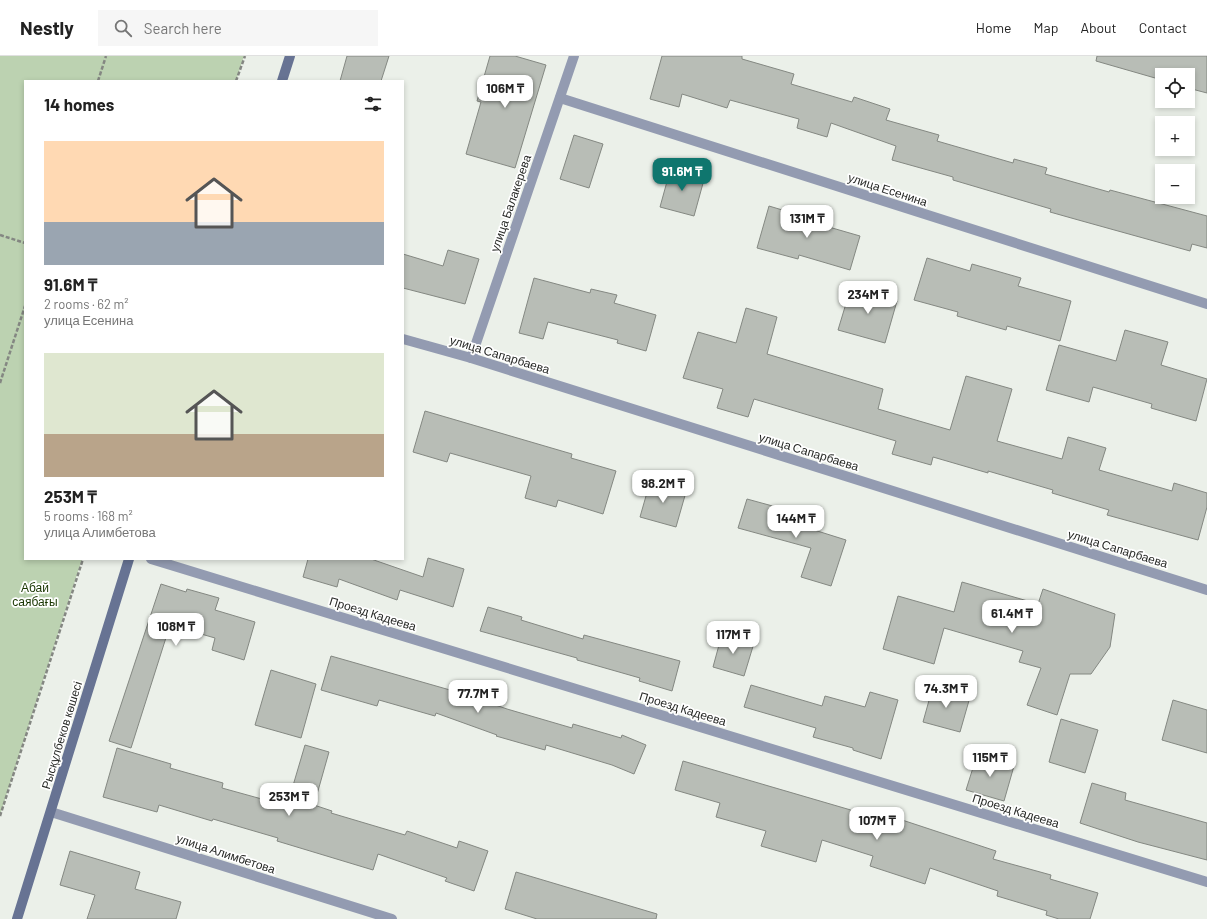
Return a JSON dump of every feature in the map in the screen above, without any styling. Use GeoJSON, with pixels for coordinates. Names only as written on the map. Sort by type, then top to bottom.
{"type":"FeatureCollection","features":[{"type":"Feature","properties":{"kind":"street"},"geometry":{"type":"LineString","coordinates":[[282,80],[290,56]]}},
{"type":"Feature","properties":{"kind":"street","name":"улица Балакерева"},"geometry":{"type":"LineString","coordinates":[[471,358],[574,56]]}},
{"type":"Feature","properties":{"kind":"street","name":"улица Есенина"},"geometry":{"type":"LineString","coordinates":[[560,98],[1207,304]]}},
{"type":"Feature","properties":{"kind":"street","name":"улица Сапарбаева"},"geometry":{"type":"LineString","coordinates":[[404,339],[471,358],[1207,590]]}},
{"type":"Feature","properties":{"kind":"street","name":"Рысқұлбеков көшесі"},"geometry":{"type":"LineString","coordinates":[[17,919],[52,812],[129,560]]}},
{"type":"Feature","properties":{"kind":"street","name":"Проезд Кадеева"},"geometry":{"type":"LineString","coordinates":[[154,560],[1207,882]]}},
{"type":"Feature","properties":{"kind":"street","name":"улица Алимбетова"},"geometry":{"type":"LineString","coordinates":[[52,812],[392,919]]}},
{"type":"Feature","properties":{"kind":"path"},"geometry":{"type":"LineString","coordinates":[[98,80],[106,56]]}},
{"type":"Feature","properties":{"kind":"path"},"geometry":{"type":"LineString","coordinates":[[236,80],[244,56]]}},
{"type":"Feature","properties":{"kind":"path"},"geometry":{"type":"LineString","coordinates":[[0,235],[24,243]]}},
{"type":"Feature","properties":{"kind":"path"},"geometry":{"type":"LineString","coordinates":[[0,383],[24,309]]}},
{"type":"Feature","properties":{"kind":"path"},"geometry":{"type":"LineString","coordinates":[[0,816],[84,560]]}},
{"type":"Feature","properties":{"kind":"green space","name":"Абай саябағы"},"geometry":{"type":"Polygon","coordinates":[[[0,56],[244,56],[236,80],[24,80],[24,560],[82,560],[0,815],[0,56]]]}},
{"type":"Feature","properties":{"kind":"building"},"geometry":{"type":"Polygon","coordinates":[[[347,56],[389,56],[381,80],[340,80],[347,56]]]}},
{"type":"Feature","properties":{"kind":"building"},"geometry":{"type":"Polygon","coordinates":[[[490,56],[515,56],[546,65],[515,168],[466,154],[481,102],[477,101],[490,56]]]}},
{"type":"Feature","properties":{"kind":"building"},"geometry":{"type":"Polygon","coordinates":[[[662,56],[742,56],[742,59],[794,74],[791,84],[852,102],[854,97],[890,109],[886,120],[939,135],[937,141],[1013,163],[1014,159],[1047,168],[1045,174],[1109,192],[1110,190],[1155,202],[1155,204],[1162,204],[1207,216],[1207,248],[1192,244],[1190,251],[1082,221],[1050,212],[1051,209],[953,180],[953,177],[892,160],[896,146],[831,123],[827,137],[797,128],[799,119],[730,100],[727,108],[682,94],[679,107],[650,99],[662,56]]]}},
{"type":"Feature","properties":{"kind":"building"},"geometry":{"type":"Polygon","coordinates":[[[1097,56],[1207,56],[1207,93],[1195,90],[1195,68],[1155,68],[1155,78],[1096,61],[1097,56]]]}},
{"type":"Feature","properties":{"kind":"building"},"geometry":{"type":"Polygon","coordinates":[[[574,135],[603,144],[589,188],[560,179],[574,135]]]}},
{"type":"Feature","properties":{"kind":"building"},"geometry":{"type":"Polygon","coordinates":[[[671,167],[705,176],[694,216],[660,207],[671,167]]]}},
{"type":"Feature","properties":{"kind":"building"},"geometry":{"type":"Polygon","coordinates":[[[769,206],[809,218],[808,221],[860,236],[850,270],[799,255],[798,259],[757,248],[769,206]]]}},
{"type":"Feature","properties":{"kind":"building"},"geometry":{"type":"Polygon","coordinates":[[[448,250],[479,259],[465,304],[404,288],[404,254],[443,266],[448,250]]]}},
{"type":"Feature","properties":{"kind":"building"},"geometry":{"type":"Polygon","coordinates":[[[927,258],[970,271],[972,264],[1021,278],[1018,286],[1071,301],[1060,341],[1007,326],[1006,330],[957,316],[958,312],[914,300],[927,258]]]}},
{"type":"Feature","properties":{"kind":"building"},"geometry":{"type":"Polygon","coordinates":[[[534,278],[590,293],[591,289],[617,295],[614,303],[656,315],[646,351],[617,343],[618,340],[548,322],[543,339],[519,333],[534,278]]]}},
{"type":"Feature","properties":{"kind":"building"},"geometry":{"type":"Polygon","coordinates":[[[851,287],[897,301],[885,343],[838,330],[851,287]]]}},
{"type":"Feature","properties":{"kind":"building"},"geometry":{"type":"Polygon","coordinates":[[[746,308],[777,317],[767,354],[883,389],[878,409],[950,430],[966,376],[1012,389],[997,441],[1062,459],[1068,437],[1106,448],[1099,470],[1172,491],[1174,483],[1207,493],[1207,507],[1198,540],[1107,515],[1109,510],[1052,493],[1053,490],[988,471],[988,473],[933,457],[931,465],[892,454],[896,441],[754,399],[748,417],[717,408],[723,389],[683,378],[698,332],[736,343],[746,308]]]}},
{"type":"Feature","properties":{"kind":"building"},"geometry":{"type":"Polygon","coordinates":[[[1125,330],[1168,342],[1161,365],[1207,379],[1196,421],[1151,408],[1152,404],[1093,387],[1089,402],[1046,390],[1059,345],[1116,361],[1125,330]]]}},
{"type":"Feature","properties":{"kind":"building"},"geometry":{"type":"Polygon","coordinates":[[[425,411],[572,454],[571,458],[616,471],[603,514],[558,500],[556,507],[525,498],[531,476],[450,453],[447,462],[413,452],[425,411]]]}},
{"type":"Feature","properties":{"kind":"building"},"geometry":{"type":"Polygon","coordinates":[[[650,482],[686,492],[676,527],[640,517],[650,482]]]}},
{"type":"Feature","properties":{"kind":"building"},"geometry":{"type":"Polygon","coordinates":[[[747,499],[798,513],[795,524],[846,540],[831,586],[801,577],[811,548],[738,528],[747,499]]]}},
{"type":"Feature","properties":{"kind":"building"},"geometry":{"type":"Polygon","coordinates":[[[428,558],[464,569],[453,607],[400,590],[397,600],[339,579],[337,587],[303,577],[308,560],[374,560],[423,577],[428,558]]]}},
{"type":"Feature","properties":{"kind":"building"},"geometry":{"type":"Polygon","coordinates":[[[962,582],[1038,604],[1043,589],[1115,614],[1110,647],[1091,674],[1070,674],[1057,715],[1027,705],[1041,668],[1019,662],[1023,651],[944,628],[934,664],[883,649],[898,596],[954,612],[962,582]]]}},
{"type":"Feature","properties":{"kind":"building"},"geometry":{"type":"Polygon","coordinates":[[[161,584],[186,592],[187,589],[219,598],[215,610],[255,622],[244,660],[212,650],[215,638],[170,625],[131,748],[109,741],[161,584]]]}},
{"type":"Feature","properties":{"kind":"building"},"geometry":{"type":"Polygon","coordinates":[[[488,607],[522,617],[521,620],[583,639],[584,635],[680,661],[672,691],[639,681],[640,678],[577,660],[577,658],[480,631],[488,607]]]}},
{"type":"Feature","properties":{"kind":"building"},"geometry":{"type":"Polygon","coordinates":[[[722,634],[754,643],[744,676],[713,667],[722,634]]]}},
{"type":"Feature","properties":{"kind":"building"},"geometry":{"type":"Polygon","coordinates":[[[331,656],[464,694],[507,709],[572,728],[573,724],[621,738],[622,735],[646,745],[634,774],[612,765],[546,745],[545,750],[496,736],[497,735],[436,713],[435,716],[379,700],[377,706],[321,690],[331,656]]]}},
{"type":"Feature","properties":{"kind":"building"},"geometry":{"type":"Polygon","coordinates":[[[271,670],[316,684],[301,738],[255,725],[271,670]]]}},
{"type":"Feature","properties":{"kind":"building"},"geometry":{"type":"Polygon","coordinates":[[[751,685],[822,706],[825,696],[865,707],[870,692],[898,700],[881,759],[853,750],[853,748],[813,737],[816,728],[744,707],[751,685]]]}},
{"type":"Feature","properties":{"kind":"building"},"geometry":{"type":"Polygon","coordinates":[[[933,686],[970,697],[960,732],[923,722],[933,686]]]}},
{"type":"Feature","properties":{"kind":"building"},"geometry":{"type":"Polygon","coordinates":[[[1173,700],[1207,710],[1207,753],[1162,740],[1173,700]]]}},
{"type":"Feature","properties":{"kind":"building"},"geometry":{"type":"Polygon","coordinates":[[[1061,719],[1098,730],[1085,773],[1049,762],[1061,719]]]}},
{"type":"Feature","properties":{"kind":"building"},"geometry":{"type":"Polygon","coordinates":[[[305,745],[329,752],[314,805],[332,811],[331,813],[405,835],[407,831],[457,848],[459,841],[488,851],[474,891],[445,881],[447,878],[378,854],[373,870],[277,841],[278,838],[213,819],[212,821],[159,805],[157,812],[103,797],[117,748],[171,764],[170,768],[223,783],[222,788],[287,806],[305,745]]]}},
{"type":"Feature","properties":{"kind":"building"},"geometry":{"type":"Polygon","coordinates":[[[977,755],[1014,766],[1004,801],[966,790],[977,755]]]}},
{"type":"Feature","properties":{"kind":"building"},"geometry":{"type":"Polygon","coordinates":[[[683,761],[885,820],[887,815],[996,851],[993,859],[1051,875],[1050,879],[1098,893],[1090,919],[1059,919],[1046,915],[1047,911],[997,896],[998,891],[930,868],[925,884],[870,866],[873,856],[822,840],[816,862],[761,846],[766,831],[716,817],[720,803],[675,790],[683,761]]]}},
{"type":"Feature","properties":{"kind":"building"},"geometry":{"type":"Polygon","coordinates":[[[1092,783],[1126,793],[1125,800],[1207,823],[1207,860],[1138,842],[1080,823],[1092,783]]]}},
{"type":"Feature","properties":{"kind":"building"},"geometry":{"type":"Polygon","coordinates":[[[70,851],[140,872],[135,889],[181,902],[176,919],[87,919],[95,895],[60,885],[70,851]]]}},
{"type":"Feature","properties":{"kind":"building"},"geometry":{"type":"Polygon","coordinates":[[[516,872],[657,914],[656,919],[537,919],[505,909],[516,872]]]}}]}
